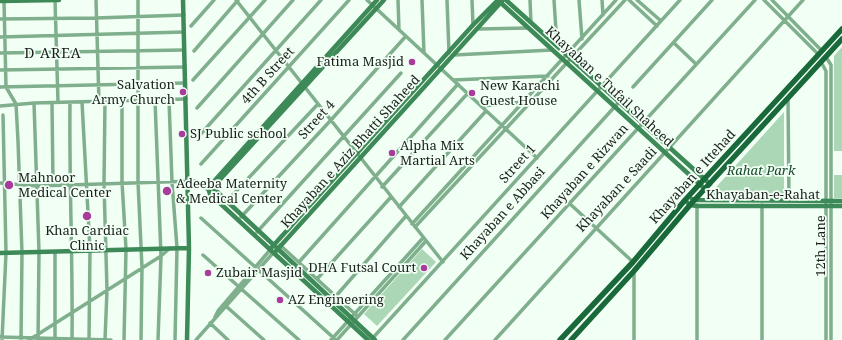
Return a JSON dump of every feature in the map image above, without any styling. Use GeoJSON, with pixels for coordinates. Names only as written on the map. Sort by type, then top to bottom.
{"type":"FeatureCollection","features":[{"type":"Feature","properties":{"kind":"main road","name":"Khayaban e Ittehad"},"geometry":{"type":"LineString","coordinates":[[560,340],[633,262],[704,179],[842,29]]}},
{"type":"Feature","properties":{"kind":"main road","name":"Khayaban e Ittehad"},"geometry":{"type":"LineString","coordinates":[[571,340],[634,272],[695,203],[705,189],[842,39]]}},
{"type":"Feature","properties":{"kind":"street"},"geometry":{"type":"LineString","coordinates":[[55,0],[58,102]]}},
{"type":"Feature","properties":{"kind":"street"},"geometry":{"type":"LineString","coordinates":[[21,339],[22,253],[18,185],[16,104],[6,87],[5,37],[2,19],[2,1],[59,0]]}},
{"type":"Feature","properties":{"kind":"street"},"geometry":{"type":"LineString","coordinates":[[96,0],[98,102]]}},
{"type":"Feature","properties":{"kind":"street"},"geometry":{"type":"LineString","coordinates":[[138,0],[138,182],[142,268],[141,340]]}},
{"type":"Feature","properties":{"kind":"street"},"geometry":{"type":"LineString","coordinates":[[183,0],[189,248],[187,340]]}},
{"type":"Feature","properties":{"kind":"street"},"geometry":{"type":"LineString","coordinates":[[191,26],[214,0]]}},
{"type":"Feature","properties":{"kind":"street"},"geometry":{"type":"LineString","coordinates":[[194,51],[237,0],[442,262]]}},
{"type":"Feature","properties":{"kind":"street"},"geometry":{"type":"LineString","coordinates":[[193,80],[265,0]]}},
{"type":"Feature","properties":{"kind":"street"},"geometry":{"type":"LineString","coordinates":[[197,108],[293,0]]}},
{"type":"Feature","properties":{"kind":"street"},"geometry":{"type":"LineString","coordinates":[[199,136],[321,0]]}},
{"type":"Feature","properties":{"kind":"street","name":"4th B Street"},"geometry":{"type":"LineString","coordinates":[[201,164],[349,0]]}},
{"type":"Feature","properties":{"kind":"street"},"geometry":{"type":"LineString","coordinates":[[367,0],[537,158]]}},
{"type":"Feature","properties":{"kind":"street"},"geometry":{"type":"LineString","coordinates":[[374,7],[377,0]]}},
{"type":"Feature","properties":{"kind":"street"},"geometry":{"type":"LineString","coordinates":[[372,339],[210,194],[210,188],[374,7],[384,0]]}},
{"type":"Feature","properties":{"kind":"street"},"geometry":{"type":"LineString","coordinates":[[398,0],[399,30]]}},
{"type":"Feature","properties":{"kind":"street"},"geometry":{"type":"LineString","coordinates":[[422,0],[424,53]]}},
{"type":"Feature","properties":{"kind":"street"},"geometry":{"type":"LineString","coordinates":[[447,0],[452,54],[552,50]]}},
{"type":"Feature","properties":{"kind":"street"},"geometry":{"type":"LineString","coordinates":[[472,0],[473,25]]}},
{"type":"Feature","properties":{"kind":"street","name":"Khayaban e Aziz Bhatti Shaheed"},"geometry":{"type":"LineString","coordinates":[[452,54],[473,25],[501,0]]}},
{"type":"Feature","properties":{"kind":"street","name":"Khayaban e Aziz Bhatti Shaheed"},"geometry":{"type":"LineString","coordinates":[[196,340],[210,323],[227,307],[255,267],[273,250],[452,54],[478,29],[501,0]]}},
{"type":"Feature","properties":{"kind":"street","name":"Khayaban e Tufail Shaheed"},"geometry":{"type":"LineString","coordinates":[[501,0],[557,46],[710,184]]}},
{"type":"Feature","properties":{"kind":"street"},"geometry":{"type":"LineString","coordinates":[[478,29],[530,25],[530,0]]}},
{"type":"Feature","properties":{"kind":"street"},"geometry":{"type":"LineString","coordinates":[[554,0],[557,46]]}},
{"type":"Feature","properties":{"kind":"street"},"geometry":{"type":"LineString","coordinates":[[579,0],[582,39]]}},
{"type":"Feature","properties":{"kind":"street"},"geometry":{"type":"LineString","coordinates":[[602,0],[603,15]]}},
{"type":"Feature","properties":{"kind":"street"},"geometry":{"type":"LineString","coordinates":[[413,226],[565,61],[616,0]]}},
{"type":"Feature","properties":{"kind":"street"},"geometry":{"type":"LineString","coordinates":[[568,57],[625,0]]}},
{"type":"Feature","properties":{"kind":"street"},"geometry":{"type":"LineString","coordinates":[[629,0],[657,26]]}},
{"type":"Feature","properties":{"kind":"street"},"geometry":{"type":"LineString","coordinates":[[637,0],[661,21]]}},
{"type":"Feature","properties":{"kind":"street","name":"Street 1"},"geometry":{"type":"LineString","coordinates":[[372,339],[680,0]]}},
{"type":"Feature","properties":{"kind":"street"},"geometry":{"type":"LineString","coordinates":[[633,87],[712,0]]}},
{"type":"Feature","properties":{"kind":"street","name":"Khayaban e Rizwan"},"geometry":{"type":"LineString","coordinates":[[445,340],[755,0]]}},
{"type":"Feature","properties":{"kind":"street"},"geometry":{"type":"LineString","coordinates":[[764,0],[784,21],[820,53]]}},
{"type":"Feature","properties":{"kind":"street"},"geometry":{"type":"LineString","coordinates":[[772,0],[820,53]]}},
{"type":"Feature","properties":{"kind":"street","name":"Khayaban e Saadi"},"geometry":{"type":"LineString","coordinates":[[495,340],[803,0]]}},
{"type":"Feature","properties":{"kind":"street"},"geometry":{"type":"LineString","coordinates":[[2,19],[184,15]]}},
{"type":"Feature","properties":{"kind":"street","name":"Khayaban e Tufail Shaheed"},"geometry":{"type":"LineString","coordinates":[[530,25],[552,50],[705,189]]}},
{"type":"Feature","properties":{"kind":"street"},"geometry":{"type":"LineString","coordinates":[[0,37],[97,35],[138,32],[184,32]]}},
{"type":"Feature","properties":{"kind":"street","name":"Street 4"},"geometry":{"type":"LineString","coordinates":[[241,217],[406,36]]}},
{"type":"Feature","properties":{"kind":"street"},"geometry":{"type":"LineString","coordinates":[[674,43],[696,64]]}},
{"type":"Feature","properties":{"kind":"street"},"geometry":{"type":"LineString","coordinates":[[0,54],[184,50]]}},
{"type":"Feature","properties":{"kind":"street","name":"12th Lane"},"geometry":{"type":"LineString","coordinates":[[826,57],[831,65],[826,340]]}},
{"type":"Feature","properties":{"kind":"street"},"geometry":{"type":"LineString","coordinates":[[504,127],[548,76],[565,61]]}},
{"type":"Feature","properties":{"kind":"street","name":"12th Lane"},"geometry":{"type":"LineString","coordinates":[[821,62],[826,71],[831,340]]}},
{"type":"Feature","properties":{"kind":"street"},"geometry":{"type":"LineString","coordinates":[[0,70],[185,67]]}},
{"type":"Feature","properties":{"kind":"street"},"geometry":{"type":"LineString","coordinates":[[257,232],[401,73]]}},
{"type":"Feature","properties":{"kind":"street"},"geometry":{"type":"LineString","coordinates":[[453,80],[548,76]]}},
{"type":"Feature","properties":{"kind":"street"},"geometry":{"type":"LineString","coordinates":[[0,87],[185,83]]}},
{"type":"Feature","properties":{"kind":"street"},"geometry":{"type":"LineString","coordinates":[[299,262],[458,84]]}},
{"type":"Feature","properties":{"kind":"street"},"geometry":{"type":"LineString","coordinates":[[382,187],[468,93]]}},
{"type":"Feature","properties":{"kind":"street"},"geometry":{"type":"LineString","coordinates":[[0,106],[52,102],[186,99]]}},
{"type":"Feature","properties":{"kind":"street"},"geometry":{"type":"LineString","coordinates":[[788,99],[789,201]]}},
{"type":"Feature","properties":{"kind":"street"},"geometry":{"type":"LineString","coordinates":[[155,100],[161,248],[158,340]]}},
{"type":"Feature","properties":{"kind":"street"},"geometry":{"type":"LineString","coordinates":[[169,100],[172,182],[177,248],[176,340]]}},
{"type":"Feature","properties":{"kind":"street"},"geometry":{"type":"LineString","coordinates":[[105,101],[104,184],[107,250],[105,340]]}},
{"type":"Feature","properties":{"kind":"street"},"geometry":{"type":"LineString","coordinates":[[122,101],[122,182],[126,249],[124,279],[124,340]]}},
{"type":"Feature","properties":{"kind":"street"},"geometry":{"type":"LineString","coordinates":[[52,102],[53,185]]}},
{"type":"Feature","properties":{"kind":"street"},"geometry":{"type":"LineString","coordinates":[[70,102],[69,184],[73,251],[72,340]]}},
{"type":"Feature","properties":{"kind":"street"},"geometry":{"type":"LineString","coordinates":[[82,102],[90,250],[89,340]]}},
{"type":"Feature","properties":{"kind":"street"},"geometry":{"type":"LineString","coordinates":[[481,106],[524,102]]}},
{"type":"Feature","properties":{"kind":"street","name":"Khayaban e Abbasi"},"geometry":{"type":"LineString","coordinates":[[403,340],[618,102]]}},
{"type":"Feature","properties":{"kind":"street"},"geometry":{"type":"LineString","coordinates":[[34,103],[39,252],[38,338]]}},
{"type":"Feature","properties":{"kind":"street"},"geometry":{"type":"LineString","coordinates":[[226,202],[318,104]]}},
{"type":"Feature","properties":{"kind":"street"},"geometry":{"type":"LineString","coordinates":[[398,207],[486,111]]}},
{"type":"Feature","properties":{"kind":"street"},"geometry":{"type":"LineString","coordinates":[[3,115],[6,253],[1,338],[111,340]]}},
{"type":"Feature","properties":{"kind":"street","name":"Khayaban e Aziz Bhatti Shaheed"},"geometry":{"type":"LineString","coordinates":[[215,318],[218,311],[259,271],[273,250],[280,246],[358,156]]}},
{"type":"Feature","properties":{"kind":"street"},"geometry":{"type":"LineString","coordinates":[[0,184],[5,183],[37,186],[69,184],[87,185],[122,182],[195,181],[210,188],[226,202],[273,250]]}},
{"type":"Feature","properties":{"kind":"street"},"geometry":{"type":"LineString","coordinates":[[317,279],[391,198]]}},
{"type":"Feature","properties":{"kind":"street"},"geometry":{"type":"LineString","coordinates":[[687,198],[695,203],[762,203],[789,201],[828,203],[842,201]]}},
{"type":"Feature","properties":{"kind":"street"},"geometry":{"type":"LineString","coordinates":[[570,203],[633,262]]}},
{"type":"Feature","properties":{"kind":"street"},"geometry":{"type":"LineString","coordinates":[[695,203],[698,340]]}},
{"type":"Feature","properties":{"kind":"street"},"geometry":{"type":"LineString","coordinates":[[762,203],[762,340]]}},
{"type":"Feature","properties":{"kind":"street","name":"Khayaban-e-Rahat"},"geometry":{"type":"LineString","coordinates":[[762,203],[828,203],[842,206]]}},
{"type":"Feature","properties":{"kind":"street"},"geometry":{"type":"LineString","coordinates":[[336,296],[406,216]]}},
{"type":"Feature","properties":{"kind":"street"},"geometry":{"type":"LineString","coordinates":[[201,218],[334,339],[424,240]]}},
{"type":"Feature","properties":{"kind":"street"},"geometry":{"type":"LineString","coordinates":[[280,246],[356,315]]}},
{"type":"Feature","properties":{"kind":"street"},"geometry":{"type":"LineString","coordinates":[[38,338],[55,323],[161,256],[170,248]]}},
{"type":"Feature","properties":{"kind":"street"},"geometry":{"type":"LineString","coordinates":[[0,253],[189,248]]}},
{"type":"Feature","properties":{"kind":"street"},"geometry":{"type":"LineString","coordinates":[[55,252],[55,340]]}},
{"type":"Feature","properties":{"kind":"street"},"geometry":{"type":"LineString","coordinates":[[204,255],[299,340]]}},
{"type":"Feature","properties":{"kind":"street"},"geometry":{"type":"LineString","coordinates":[[634,272],[634,340]]}},
{"type":"Feature","properties":{"kind":"street"},"geometry":{"type":"LineString","coordinates":[[227,307],[264,340]]}},
{"type":"Feature","properties":{"kind":"street"},"geometry":{"type":"LineString","coordinates":[[210,323],[228,340]]}},
{"type":"Feature","properties":{"kind":"green space"},"geometry":{"type":"Polygon","coordinates":[[[842,47],[842,151],[834,151],[834,56],[842,47]]]}},
{"type":"Feature","properties":{"kind":"green space","name":"Rahat Park"},"geometry":{"type":"Polygon","coordinates":[[[784,112],[784,196],[709,195],[784,112]]]}},
{"type":"Feature","properties":{"kind":"green space"},"geometry":{"type":"Polygon","coordinates":[[[834,175],[842,175],[842,198],[834,198],[834,175]]]}},
{"type":"Feature","properties":{"kind":"green space"},"geometry":{"type":"Polygon","coordinates":[[[422,249],[436,262],[377,326],[364,314],[422,249]]]}},
{"type":"Feature","properties":{"kind":"place","name":"Fatima Masjid"},"geometry":{"type":"Point","coordinates":[412,62]}},
{"type":"Feature","properties":{"kind":"place","name":"Salvation Army Church"},"geometry":{"type":"Point","coordinates":[183,92]}},
{"type":"Feature","properties":{"kind":"place","name":"New Karachi Guest House"},"geometry":{"type":"Point","coordinates":[472,93]}},
{"type":"Feature","properties":{"kind":"place","name":"SJ Public school"},"geometry":{"type":"Point","coordinates":[182,134]}},
{"type":"Feature","properties":{"kind":"place","name":"Alpha Mix Martial Arts"},"geometry":{"type":"Point","coordinates":[392,153]}},
{"type":"Feature","properties":{"kind":"place","name":"Mahnoor Medical Center"},"geometry":{"type":"Point","coordinates":[9,185]}},
{"type":"Feature","properties":{"kind":"place","name":"Adeeba Maternity & Medical Center"},"geometry":{"type":"Point","coordinates":[167,191]}},
{"type":"Feature","properties":{"kind":"place","name":"Khan Cardiac Clinic"},"geometry":{"type":"Point","coordinates":[87,216]}},
{"type":"Feature","properties":{"kind":"place","name":"DHA Futsal Court"},"geometry":{"type":"Point","coordinates":[424,268]}},
{"type":"Feature","properties":{"kind":"place","name":"Zubair Masjid"},"geometry":{"type":"Point","coordinates":[208,273]}},
{"type":"Feature","properties":{"kind":"place","name":"AZ Engineering"},"geometry":{"type":"Point","coordinates":[280,300]}},
{"type":"Feature","properties":{"kind":"district","name":"D AREA"},"geometry":{"type":"Point","coordinates":[53,54]}}]}
